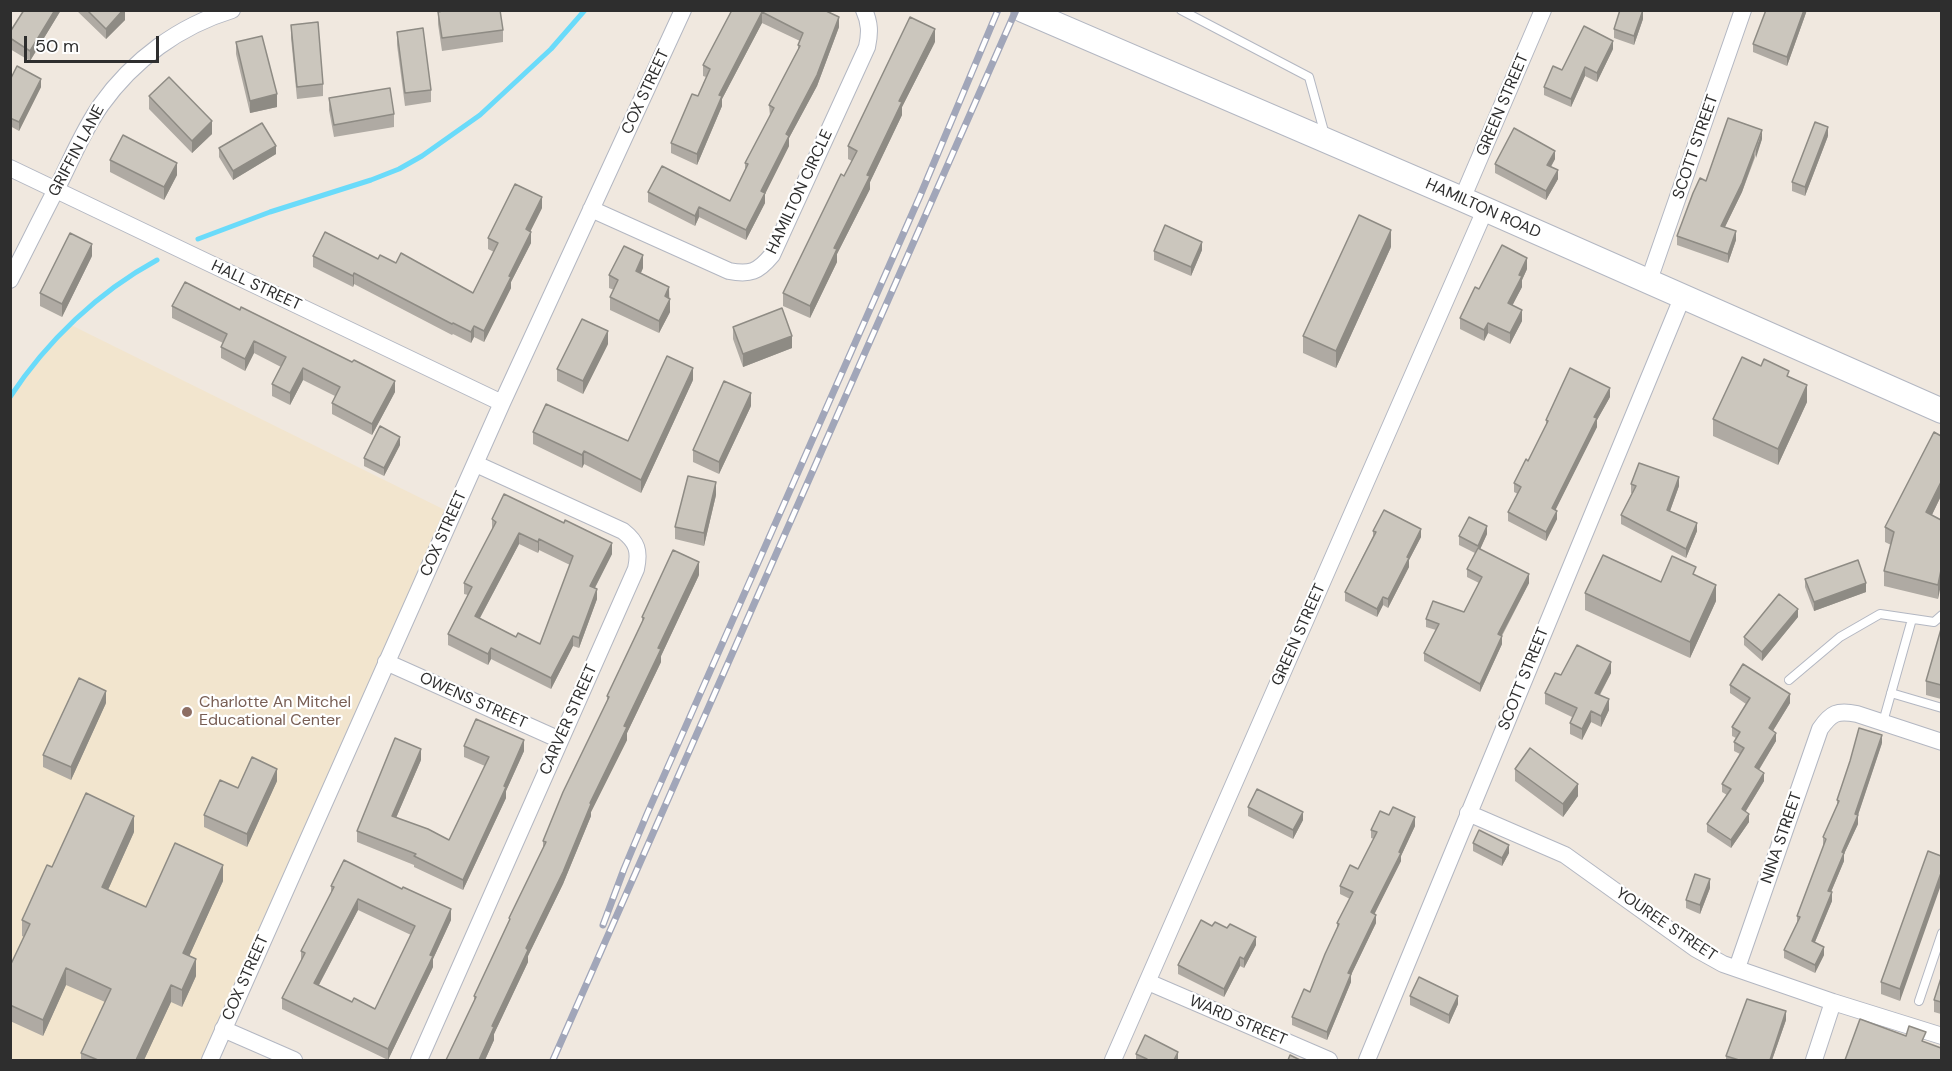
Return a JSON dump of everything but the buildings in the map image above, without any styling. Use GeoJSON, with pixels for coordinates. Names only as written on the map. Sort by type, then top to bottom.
{"type":"FeatureCollection","features":[{"type":"Feature","properties":{"kind":"street","name":"GRIFFIN LANE"},"geometry":{"type":"LineString","coordinates":[[10,280],[100,106],[134,66],[152,51],[196,24],[232,10]]}},
{"type":"Feature","properties":{"kind":"street","name":"COX STREET"},"geometry":{"type":"LineString","coordinates":[[210,1060],[502,404],[683,10]]}},
{"type":"Feature","properties":{"kind":"street","name":"HAMILTON CIRCLE"},"geometry":{"type":"LineString","coordinates":[[591,209],[729,271],[750,273],[762,267],[772,255],[867,47],[870,33],[864,10]]}},
{"type":"Feature","properties":{"kind":"street","name":"HAMILTON ROAD"},"geometry":{"type":"LineString","coordinates":[[1023,10],[1462,199],[1941,411]]}},
{"type":"Feature","properties":{"kind":"street","name":"GREEN STREET"},"geometry":{"type":"LineString","coordinates":[[1462,199],[1543,10]]}},
{"type":"Feature","properties":{"kind":"street","name":"SCOTT STREET"},"geometry":{"type":"LineString","coordinates":[[1648,283],[1743,10]]}},
{"type":"Feature","properties":{"kind":"street","name":"HALL STREET"},"geometry":{"type":"LineString","coordinates":[[10,168],[502,404]]}},
{"type":"Feature","properties":{"kind":"street","name":"GREEN STREET"},"geometry":{"type":"LineString","coordinates":[[1113,1060],[1485,210]]}},
{"type":"Feature","properties":{"kind":"street","name":"SCOTT STREET"},"geometry":{"type":"LineString","coordinates":[[1367,1060],[1682,297]]}},
{"type":"Feature","properties":{"kind":"street","name":"CARVER STREET"},"geometry":{"type":"LineString","coordinates":[[419,1060],[636,569],[638,549],[633,539],[623,531],[476,464]]}},
{"type":"Feature","properties":{"kind":"street","name":"OWENS STREET"},"geometry":{"type":"LineString","coordinates":[[386,662],[560,740]]}},
{"type":"Feature","properties":{"kind":"street","name":"NINA STREET"},"geometry":{"type":"LineString","coordinates":[[1737,968],[1820,729],[1827,718],[1846,711],[1883,722]]}},
{"type":"Feature","properties":{"kind":"street"},"geometry":{"type":"LineString","coordinates":[[1883,722],[1941,742]]}},
{"type":"Feature","properties":{"kind":"street","name":"YOUREE STREET"},"geometry":{"type":"LineString","coordinates":[[1468,813],[1565,855],[1712,958],[1833,1002],[1941,1036]]}},
{"type":"Feature","properties":{"kind":"street","name":"WARD STREET"},"geometry":{"type":"LineString","coordinates":[[1148,982],[1329,1060]]}},
{"type":"Feature","properties":{"kind":"street"},"geometry":{"type":"LineString","coordinates":[[1814,1060],[1833,1002]]}},
{"type":"Feature","properties":{"kind":"street"},"geometry":{"type":"LineString","coordinates":[[224,1029],[294,1060]]}},
{"type":"Feature","properties":{"kind":"lane"},"geometry":{"type":"LineString","coordinates":[[1181,10],[1310,77],[1326,141]]}},
{"type":"Feature","properties":{"kind":"lane"},"geometry":{"type":"LineString","coordinates":[[1789,680],[1840,637],[1880,614],[1934,622],[1941,615]]}},
{"type":"Feature","properties":{"kind":"lane"},"geometry":{"type":"LineString","coordinates":[[1883,722],[1912,619]]}},
{"type":"Feature","properties":{"kind":"lane"},"geometry":{"type":"LineString","coordinates":[[1891,693],[1941,708]]}},
{"type":"Feature","properties":{"kind":"lane"},"geometry":{"type":"LineString","coordinates":[[1919,1001],[1941,933]]}},
{"type":"Feature","properties":{"kind":"shaded area","name":"Charlotte An Mitchel Educational Center"},"geometry":{"type":"Polygon","coordinates":[[[71,325],[453,514],[210,1060],[11,1060],[10,397],[33,366],[71,325]]]}},
{"type":"Feature","properties":{"kind":"waterway"},"geometry":{"type":"LineString","coordinates":[[198,239],[270,212],[371,180],[399,169],[422,156],[480,115],[551,49],[585,10]]}},
{"type":"Feature","properties":{"kind":"waterway"},"geometry":{"type":"LineString","coordinates":[[10,397],[40,356],[75,320],[114,287],[157,260]]}},
{"type":"Feature","properties":{"kind":"railway"},"geometry":{"type":"LineString","coordinates":[[603,925],[647,814],[920,196],[998,10]]}},
{"type":"Feature","properties":{"kind":"railway"},"geometry":{"type":"LineString","coordinates":[[553,1060],[1016,10]]}},
{"type":"Feature","properties":{"kind":"place","name":"Charlotte An Mitchel Educational Center"},"geometry":{"type":"Point","coordinates":[187,712]}}]}
